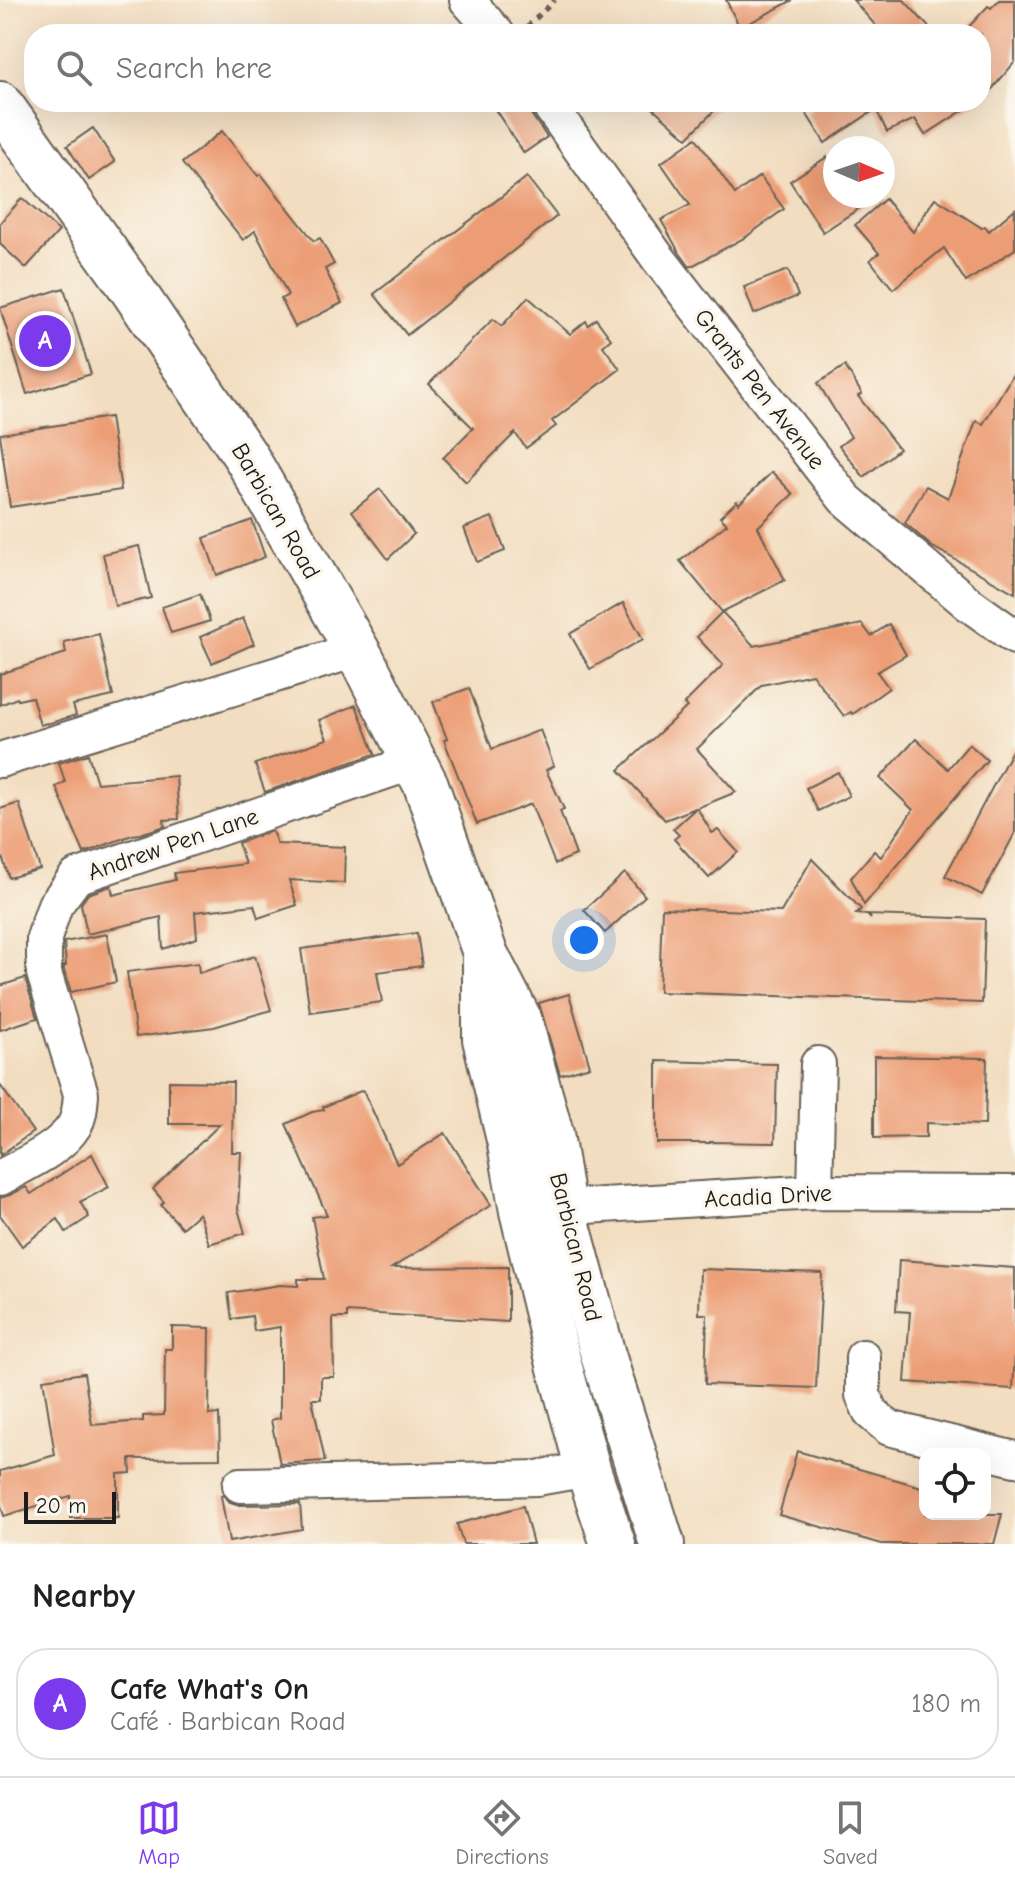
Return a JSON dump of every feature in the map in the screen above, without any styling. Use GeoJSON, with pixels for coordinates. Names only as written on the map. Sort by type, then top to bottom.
{"type":"FeatureCollection","features":[{"type":"Feature","properties":{"kind":"main road","name":"Barbican Road"},"geometry":{"type":"LineString","coordinates":[[0,104],[128,283],[246,457],[356,650],[426,785],[485,953],[485,1039],[510,1144],[543,1209],[603,1355],[662,1544]]}},
{"type":"Feature","properties":{"kind":"main road","name":"Barbican Road"},"geometry":{"type":"LineString","coordinates":[[543,1209],[560,1368],[613,1544]]}},
{"type":"Feature","properties":{"kind":"street"},"geometry":{"type":"LineString","coordinates":[[467,0],[488,24]]}},
{"type":"Feature","properties":{"kind":"street","name":"Grants Pen Avenue"},"geometry":{"type":"LineString","coordinates":[[554,112],[658,258],[845,499],[969,604],[1015,637]]}},
{"type":"Feature","properties":{"kind":"street"},"geometry":{"type":"LineString","coordinates":[[0,760],[356,650]]}},
{"type":"Feature","properties":{"kind":"street","name":"Andrew Pen Lane"},"geometry":{"type":"LineString","coordinates":[[0,1178],[47,1151],[64,1137],[74,1125],[80,1110],[81,1094],[44,973],[44,938],[55,905],[76,877],[414,762]]}},
{"type":"Feature","properties":{"kind":"street"},"geometry":{"type":"LineString","coordinates":[[815,1192],[818,1064]]}},
{"type":"Feature","properties":{"kind":"street","name":"Acadia Drive"},"geometry":{"type":"LineString","coordinates":[[543,1209],[815,1192],[1015,1193]]}},
{"type":"Feature","properties":{"kind":"street"},"geometry":{"type":"LineString","coordinates":[[863,1357],[863,1395],[871,1413],[889,1428],[1015,1459]]}},
{"type":"Feature","properties":{"kind":"street"},"geometry":{"type":"LineString","coordinates":[[240,1485],[537,1478],[588,1469]]}},
{"type":"Feature","properties":{"kind":"path"},"geometry":{"type":"LineString","coordinates":[[530,24],[555,0]]}},
{"type":"Feature","properties":{"kind":"building"},"geometry":{"type":"Polygon","coordinates":[[[726,0],[793,0],[748,24],[738,24],[726,0]]]}},
{"type":"Feature","properties":{"kind":"building"},"geometry":{"type":"Polygon","coordinates":[[[853,0],[904,0],[926,24],[874,24],[853,0]]]}},
{"type":"Feature","properties":{"kind":"building"},"geometry":{"type":"Polygon","coordinates":[[[999,0],[1015,0],[1015,62],[991,90],[991,24],[971,24],[988,6],[991,8],[999,0]]]}},
{"type":"Feature","properties":{"kind":"building"},"geometry":{"type":"Polygon","coordinates":[[[497,112],[530,112],[547,137],[524,153],[497,112]]]}},
{"type":"Feature","properties":{"kind":"building"},"geometry":{"type":"Polygon","coordinates":[[[657,112],[713,112],[687,138],[657,112]]]}},
{"type":"Feature","properties":{"kind":"building"},"geometry":{"type":"Polygon","coordinates":[[[807,112],[872,112],[836,136],[823,136],[823,140],[807,112]]]}},
{"type":"Feature","properties":{"kind":"building"},"geometry":{"type":"Polygon","coordinates":[[[877,112],[961,112],[925,135],[915,119],[887,132],[877,112]]]}},
{"type":"Feature","properties":{"kind":"building"},"geometry":{"type":"Polygon","coordinates":[[[93,128],[115,162],[89,180],[67,146],[93,128]]]}},
{"type":"Feature","properties":{"kind":"building"},"geometry":{"type":"Polygon","coordinates":[[[222,131],[314,241],[320,238],[334,264],[325,269],[342,303],[295,327],[281,299],[288,295],[255,231],[243,240],[182,163],[222,131]]]}},
{"type":"Feature","properties":{"kind":"building"},"geometry":{"type":"Polygon","coordinates":[[[696,138],[735,194],[760,176],[784,209],[746,237],[690,267],[661,220],[690,205],[661,163],[696,138]]]}},
{"type":"Feature","properties":{"kind":"building"},"geometry":{"type":"Polygon","coordinates":[[[823,160],[823,208],[860,208],[823,232],[790,181],[823,160]]]}},
{"type":"Feature","properties":{"kind":"building"},"geometry":{"type":"Polygon","coordinates":[[[527,177],[557,216],[407,335],[374,294],[527,177]]]}},
{"type":"Feature","properties":{"kind":"building"},"geometry":{"type":"Polygon","coordinates":[[[22,198],[59,231],[26,268],[0,244],[0,223],[22,198]]]}},
{"type":"Feature","properties":{"kind":"building"},"geometry":{"type":"Polygon","coordinates":[[[935,198],[989,231],[1015,209],[1015,249],[966,282],[944,248],[893,289],[870,260],[879,253],[855,225],[875,208],[893,208],[913,232],[935,198]]]}},
{"type":"Feature","properties":{"kind":"building"},"geometry":{"type":"Polygon","coordinates":[[[788,270],[798,296],[754,314],[744,287],[788,270]]]}},
{"type":"Feature","properties":{"kind":"building"},"geometry":{"type":"Polygon","coordinates":[[[64,288],[91,374],[27,394],[0,308],[64,288]]]}},
{"type":"Feature","properties":{"kind":"building"},"geometry":{"type":"Polygon","coordinates":[[[528,297],[570,334],[586,321],[588,325],[596,319],[611,339],[603,346],[620,369],[552,421],[556,426],[526,448],[515,433],[466,482],[443,458],[473,428],[429,384],[493,319],[502,326],[528,297]]]}},
{"type":"Feature","properties":{"kind":"building"},"geometry":{"type":"Polygon","coordinates":[[[845,366],[862,394],[858,396],[899,449],[864,477],[839,446],[851,437],[818,383],[845,366]]]}},
{"type":"Feature","properties":{"kind":"building"},"geometry":{"type":"Polygon","coordinates":[[[1015,371],[1015,593],[931,546],[905,523],[926,486],[948,498],[976,421],[983,424],[1015,371]]]}},
{"type":"Feature","properties":{"kind":"building"},"geometry":{"type":"Polygon","coordinates":[[[110,417],[121,490],[10,507],[0,434],[110,417]]]}},
{"type":"Feature","properties":{"kind":"building"},"geometry":{"type":"Polygon","coordinates":[[[772,472],[793,494],[758,527],[785,580],[722,612],[680,561],[727,524],[720,517],[737,501],[739,504],[772,472]]]}},
{"type":"Feature","properties":{"kind":"building"},"geometry":{"type":"Polygon","coordinates":[[[380,489],[414,534],[388,559],[352,511],[380,489]]]}},
{"type":"Feature","properties":{"kind":"building"},"geometry":{"type":"Polygon","coordinates":[[[492,517],[505,551],[477,562],[464,528],[492,517]]]}},
{"type":"Feature","properties":{"kind":"building"},"geometry":{"type":"Polygon","coordinates":[[[252,520],[265,557],[217,575],[204,538],[252,520]]]}},
{"type":"Feature","properties":{"kind":"building"},"geometry":{"type":"Polygon","coordinates":[[[139,546],[151,598],[115,606],[103,554],[139,546]]]}},
{"type":"Feature","properties":{"kind":"building"},"geometry":{"type":"Polygon","coordinates":[[[200,594],[210,621],[171,633],[162,607],[200,594]]]}},
{"type":"Feature","properties":{"kind":"building"},"geometry":{"type":"Polygon","coordinates":[[[623,603],[643,639],[590,669],[570,634],[623,603]]]}},
{"type":"Feature","properties":{"kind":"building"},"geometry":{"type":"Polygon","coordinates":[[[722,612],[754,646],[862,624],[871,636],[889,624],[906,655],[877,672],[889,688],[853,714],[844,716],[812,674],[762,685],[697,749],[736,792],[697,808],[712,833],[718,830],[738,852],[709,878],[674,839],[679,835],[673,829],[696,808],[665,820],[619,770],[687,707],[684,704],[723,665],[697,637],[722,612]]]}},
{"type":"Feature","properties":{"kind":"building"},"geometry":{"type":"Polygon","coordinates":[[[243,618],[254,644],[212,663],[200,637],[243,618]]]}},
{"type":"Feature","properties":{"kind":"building"},"geometry":{"type":"Polygon","coordinates":[[[99,634],[113,696],[73,705],[76,715],[40,725],[32,697],[17,698],[0,705],[0,674],[66,653],[64,642],[99,634]]]}},
{"type":"Feature","properties":{"kind":"building"},"geometry":{"type":"Polygon","coordinates":[[[469,688],[492,749],[540,730],[554,766],[546,770],[564,809],[560,811],[576,855],[555,864],[531,804],[477,824],[444,740],[447,739],[433,702],[469,688]]]}},
{"type":"Feature","properties":{"kind":"building"},"geometry":{"type":"Polygon","coordinates":[[[356,705],[375,754],[265,792],[255,764],[327,739],[319,720],[356,705]]]}},
{"type":"Feature","properties":{"kind":"building"},"geometry":{"type":"Polygon","coordinates":[[[916,739],[948,769],[969,744],[987,760],[864,905],[851,878],[874,851],[881,857],[913,810],[880,778],[916,739]]]}},
{"type":"Feature","properties":{"kind":"building"},"geometry":{"type":"Polygon","coordinates":[[[1015,745],[1015,833],[982,895],[945,876],[1015,745]]]}},
{"type":"Feature","properties":{"kind":"building"},"geometry":{"type":"Polygon","coordinates":[[[88,754],[97,783],[176,776],[179,819],[164,820],[165,826],[84,853],[56,787],[65,782],[59,763],[88,754]]]}},
{"type":"Feature","properties":{"kind":"building"},"geometry":{"type":"Polygon","coordinates":[[[838,772],[849,796],[818,811],[806,788],[838,772]]]}},
{"type":"Feature","properties":{"kind":"building"},"geometry":{"type":"Polygon","coordinates":[[[19,803],[40,869],[9,878],[0,850],[0,809],[19,803]]]}},
{"type":"Feature","properties":{"kind":"building"},"geometry":{"type":"Polygon","coordinates":[[[272,831],[277,844],[345,847],[344,883],[289,880],[297,905],[258,918],[254,905],[195,912],[197,938],[163,949],[161,917],[87,934],[81,904],[88,894],[111,886],[113,895],[175,880],[174,873],[245,864],[238,843],[272,831]]]}},
{"type":"Feature","properties":{"kind":"building"},"geometry":{"type":"Polygon","coordinates":[[[812,859],[861,909],[856,914],[867,915],[871,919],[869,915],[985,919],[982,1003],[659,992],[662,908],[781,912],[812,859]]]}},
{"type":"Feature","properties":{"kind":"building"},"geometry":{"type":"Polygon","coordinates":[[[625,873],[645,896],[605,933],[584,910],[625,873]]]}},
{"type":"Feature","properties":{"kind":"building"},"geometry":{"type":"Polygon","coordinates":[[[417,933],[422,966],[377,972],[382,1002],[310,1012],[301,949],[417,933]]]}},
{"type":"Feature","properties":{"kind":"building"},"geometry":{"type":"Polygon","coordinates":[[[107,934],[116,982],[71,992],[64,970],[64,942],[107,934]]]}},
{"type":"Feature","properties":{"kind":"building"},"geometry":{"type":"Polygon","coordinates":[[[255,956],[271,1010],[214,1027],[136,1037],[127,972],[198,963],[199,973],[255,956]]]}},
{"type":"Feature","properties":{"kind":"building"},"geometry":{"type":"Polygon","coordinates":[[[25,978],[37,1018],[0,1030],[0,986],[25,978]]]}},
{"type":"Feature","properties":{"kind":"building"},"geometry":{"type":"Polygon","coordinates":[[[569,994],[590,1066],[560,1075],[539,1003],[569,994]]]}},
{"type":"Feature","properties":{"kind":"building"},"geometry":{"type":"Polygon","coordinates":[[[874,1056],[987,1058],[985,1125],[926,1123],[926,1137],[874,1138],[874,1056]]]}},
{"type":"Feature","properties":{"kind":"building"},"geometry":{"type":"Polygon","coordinates":[[[657,1061],[777,1064],[775,1143],[657,1143],[657,1061]]]}},
{"type":"Feature","properties":{"kind":"building"},"geometry":{"type":"Polygon","coordinates":[[[169,1081],[233,1082],[232,1152],[241,1152],[238,1209],[245,1233],[209,1244],[199,1213],[182,1228],[161,1205],[164,1202],[153,1189],[220,1124],[169,1124],[169,1081]]]}},
{"type":"Feature","properties":{"kind":"building"},"geometry":{"type":"Polygon","coordinates":[[[0,1085],[33,1132],[0,1155],[0,1085]]]}},
{"type":"Feature","properties":{"kind":"building"},"geometry":{"type":"Polygon","coordinates":[[[363,1090],[397,1164],[445,1133],[491,1205],[392,1268],[508,1267],[508,1322],[347,1312],[347,1318],[333,1318],[334,1377],[321,1377],[321,1399],[312,1399],[325,1461],[280,1464],[271,1420],[280,1418],[280,1327],[254,1331],[252,1316],[232,1319],[228,1293],[280,1285],[298,1286],[298,1279],[324,1279],[312,1217],[327,1215],[286,1124],[324,1110],[323,1107],[363,1090]]]}},
{"type":"Feature","properties":{"kind":"building"},"geometry":{"type":"Polygon","coordinates":[[[92,1154],[109,1187],[80,1202],[89,1217],[66,1232],[58,1219],[22,1246],[0,1215],[0,1198],[26,1187],[31,1194],[92,1154]]]}},
{"type":"Feature","properties":{"kind":"building"},"geometry":{"type":"Polygon","coordinates":[[[899,1260],[1015,1268],[1013,1389],[905,1382],[910,1312],[896,1311],[899,1260]]]}},
{"type":"Feature","properties":{"kind":"building"},"geometry":{"type":"Polygon","coordinates":[[[700,1269],[822,1273],[816,1388],[705,1384],[707,1314],[699,1314],[700,1269]]]}},
{"type":"Feature","properties":{"kind":"building"},"geometry":{"type":"Polygon","coordinates":[[[172,1327],[210,1328],[209,1415],[219,1414],[220,1458],[130,1459],[131,1473],[118,1474],[118,1518],[70,1518],[70,1496],[4,1516],[0,1502],[0,1471],[55,1455],[43,1379],[84,1373],[92,1425],[143,1421],[143,1416],[164,1415],[165,1349],[172,1349],[172,1327]]]}},
{"type":"Feature","properties":{"kind":"building"},"geometry":{"type":"Polygon","coordinates":[[[797,1451],[919,1486],[919,1520],[991,1520],[991,1514],[1002,1514],[994,1544],[882,1544],[779,1515],[797,1451]]]}},
{"type":"Feature","properties":{"kind":"building"},"geometry":{"type":"Polygon","coordinates":[[[223,1495],[230,1502],[240,1505],[300,1504],[302,1529],[229,1542],[223,1495]]]}},
{"type":"Feature","properties":{"kind":"building"},"geometry":{"type":"Polygon","coordinates":[[[523,1506],[533,1544],[463,1544],[457,1524],[523,1506]]]}},
{"type":"Feature","properties":{"kind":"place","name":"Cafe What's On"},"geometry":{"type":"Point","coordinates":[45,341]}}]}
